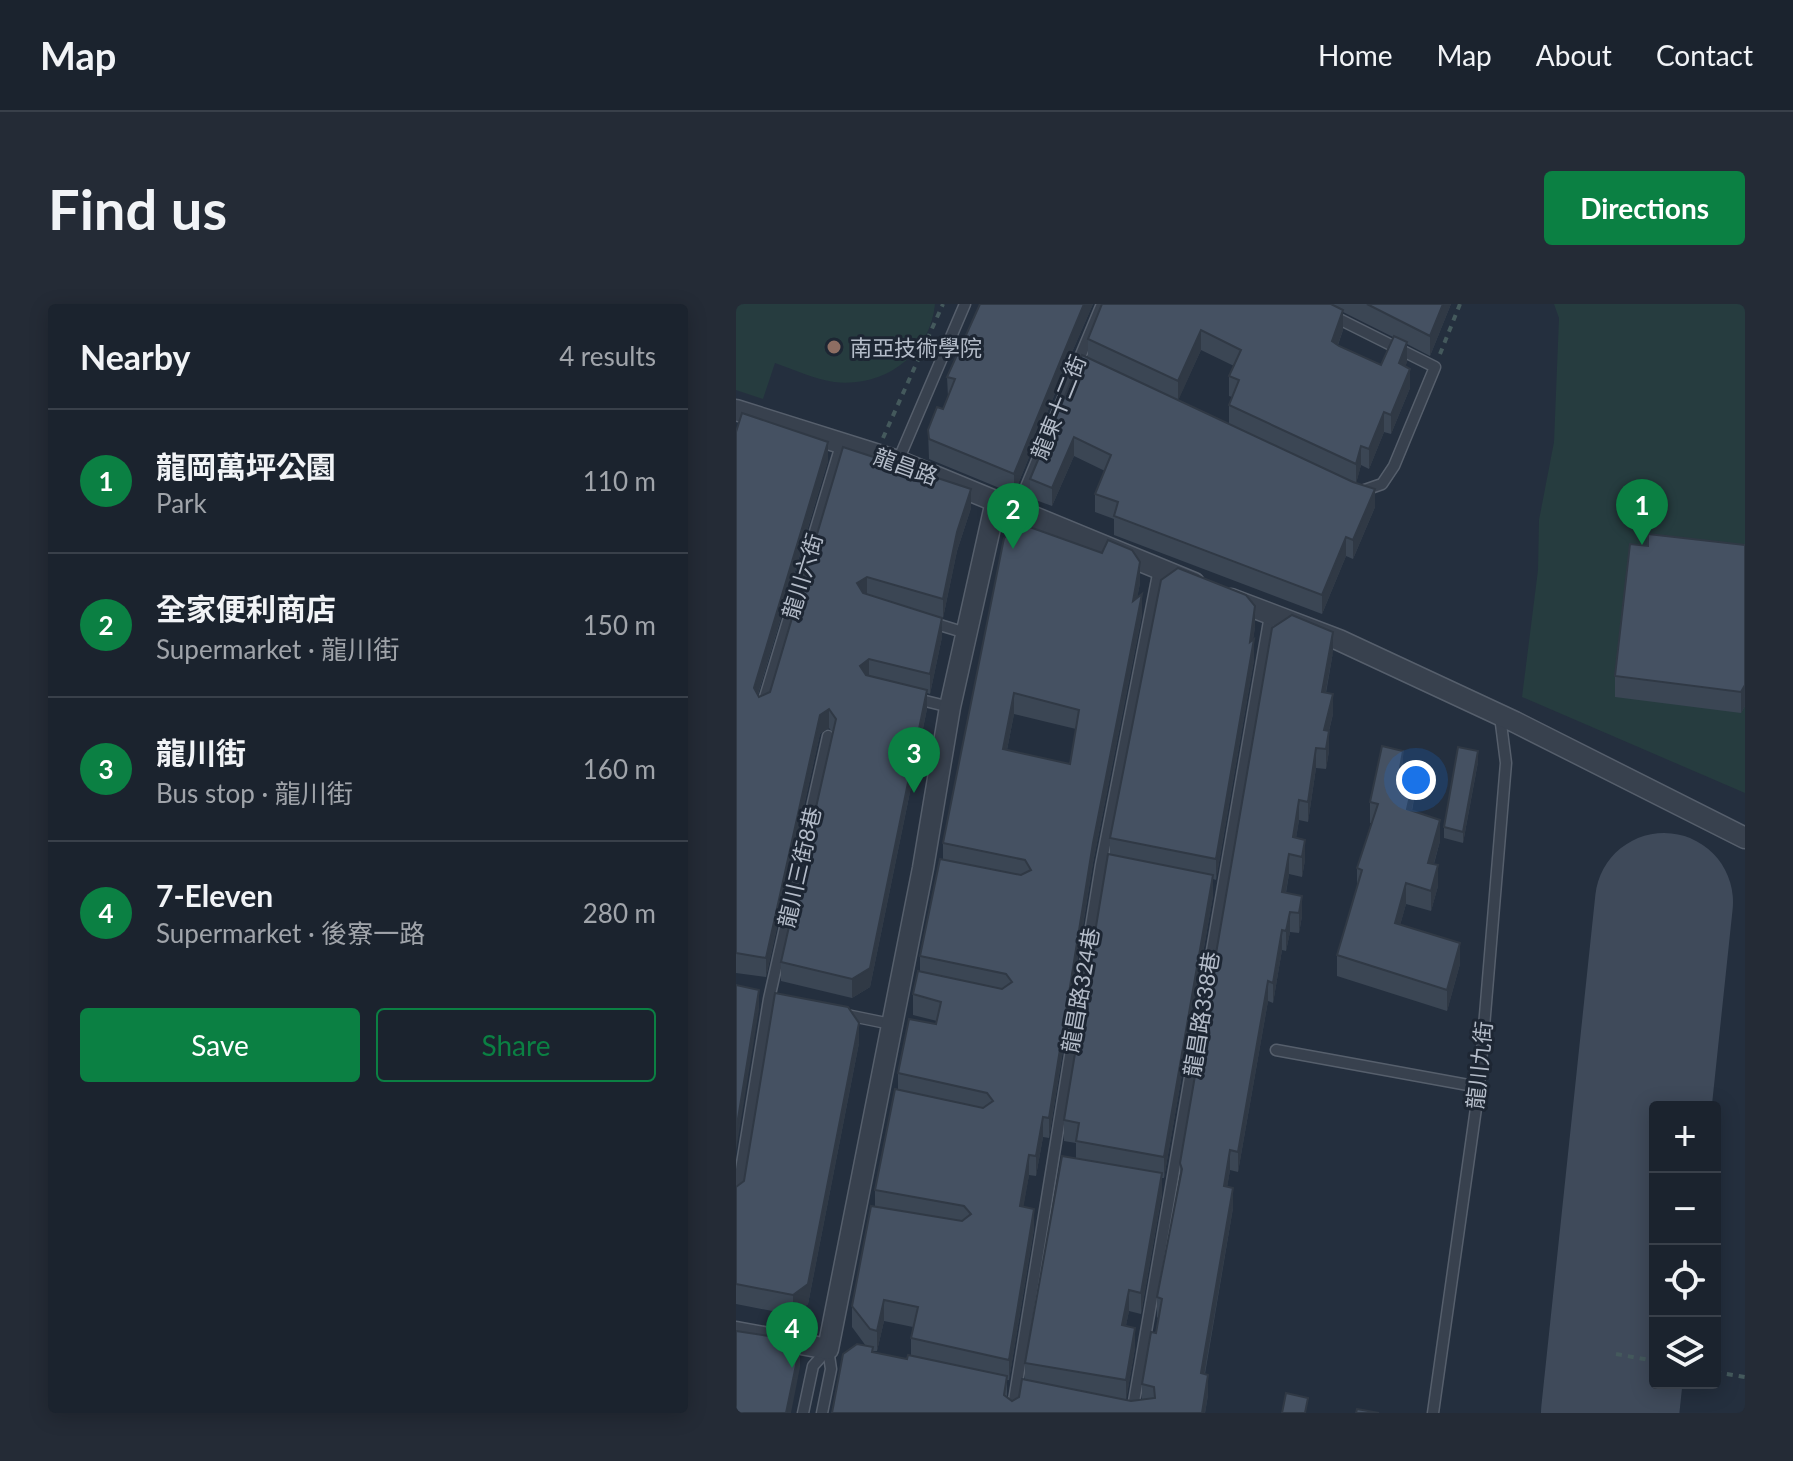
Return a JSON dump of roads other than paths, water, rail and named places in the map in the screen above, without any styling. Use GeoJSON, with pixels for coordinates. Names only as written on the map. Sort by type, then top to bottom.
{"type":"FeatureCollection","features":[{"type":"Feature","properties":{"kind":"street","name":"龍昌路"},"geometry":{"type":"LineString","coordinates":[[737,412],[898,461],[1270,615],[1339,640],[1745,838]]}},
{"type":"Feature","properties":{"kind":"street"},"geometry":{"type":"LineString","coordinates":[[736,1332],[835,1350],[884,1099],[891,1024],[907,982],[931,870],[950,707],[996,501]]}},
{"type":"Feature","properties":{"kind":"lane"},"geometry":{"type":"LineString","coordinates":[[898,461],[965,304]]}},
{"type":"Feature","properties":{"kind":"lane","name":"龍東十二街"},"geometry":{"type":"LineString","coordinates":[[1016,511],[1102,304]]}},
{"type":"Feature","properties":{"kind":"lane"},"geometry":{"type":"LineString","coordinates":[[1309,304],[1435,367],[1394,466],[1382,484],[1356,493],[1342,487]]}},
{"type":"Feature","properties":{"kind":"lane"},"geometry":{"type":"LineString","coordinates":[[1076,362],[1090,369]]}},
{"type":"Feature","properties":{"kind":"lane","name":"龍川六街"},"geometry":{"type":"LineString","coordinates":[[762,709],[842,442]]}},
{"type":"Feature","properties":{"kind":"lane","name":"龍昌路324巷"},"geometry":{"type":"LineString","coordinates":[[1012,1413],[1101,865],[1159,569]]}},
{"type":"Feature","properties":{"kind":"lane","name":"龍昌路338巷"},"geometry":{"type":"LineString","coordinates":[[1132,1412],[1174,1188],[1221,889],[1270,615]]}},
{"type":"Feature","properties":{"kind":"lane"},"geometry":{"type":"LineString","coordinates":[[923,620],[966,633]]}},
{"type":"Feature","properties":{"kind":"lane"},"geometry":{"type":"LineString","coordinates":[[895,693],[950,707]]}},
{"type":"Feature","properties":{"kind":"lane","name":"龍川九街"},"geometry":{"type":"LineString","coordinates":[[1433,1413],[1479,1087],[1506,763],[1500,716]]}},
{"type":"Feature","properties":{"kind":"lane","name":"龍川三街8巷"},"geometry":{"type":"LineString","coordinates":[[736,1200],[764,998],[828,736]]}},
{"type":"Feature","properties":{"kind":"lane"},"geometry":{"type":"LineString","coordinates":[[1101,865],[1116,868]]}},
{"type":"Feature","properties":{"kind":"lane"},"geometry":{"type":"LineString","coordinates":[[1206,886],[1221,889]]}},
{"type":"Feature","properties":{"kind":"lane"},"geometry":{"type":"LineString","coordinates":[[764,998],[785,1002]]}},
{"type":"Feature","properties":{"kind":"lane"},"geometry":{"type":"LineString","coordinates":[[830,1011],[891,1024]]}},
{"type":"Feature","properties":{"kind":"lane"},"geometry":{"type":"LineString","coordinates":[[1276,1050],[1479,1087]]}},
{"type":"Feature","properties":{"kind":"lane"},"geometry":{"type":"LineString","coordinates":[[1051,1165],[1066,1168]]}},
{"type":"Feature","properties":{"kind":"lane"},"geometry":{"type":"LineString","coordinates":[[1158,1185],[1174,1188]]}},
{"type":"Feature","properties":{"kind":"lane"},"geometry":{"type":"LineString","coordinates":[[803,1413],[813,1366],[835,1350]]}},
{"type":"Feature","properties":{"kind":"lane"},"geometry":{"type":"LineString","coordinates":[[822,1413],[835,1350]]}},
{"type":"Feature","properties":{"kind":"lane"},"geometry":{"type":"LineString","coordinates":[[1002,1387],[1031,1393]]}},
{"type":"Feature","properties":{"kind":"lane"},"geometry":{"type":"LineString","coordinates":[[1118,1408],[1148,1413]]}},
{"type":"Feature","properties":{"kind":"place","name":"南亞技術學院"},"geometry":{"type":"Point","coordinates":[834,347]}},
{"type":"Feature","properties":{"kind":"place","name":"龍岡萬坪公園"},"geometry":{"type":"Point","coordinates":[1642,545]}},
{"type":"Feature","properties":{"kind":"place","name":"全家便利商店"},"geometry":{"type":"Point","coordinates":[1013,549]}},
{"type":"Feature","properties":{"kind":"place","name":"龍川街"},"geometry":{"type":"Point","coordinates":[914,793]}},
{"type":"Feature","properties":{"kind":"place","name":"7-Eleven"},"geometry":{"type":"Point","coordinates":[792,1368]}}]}
